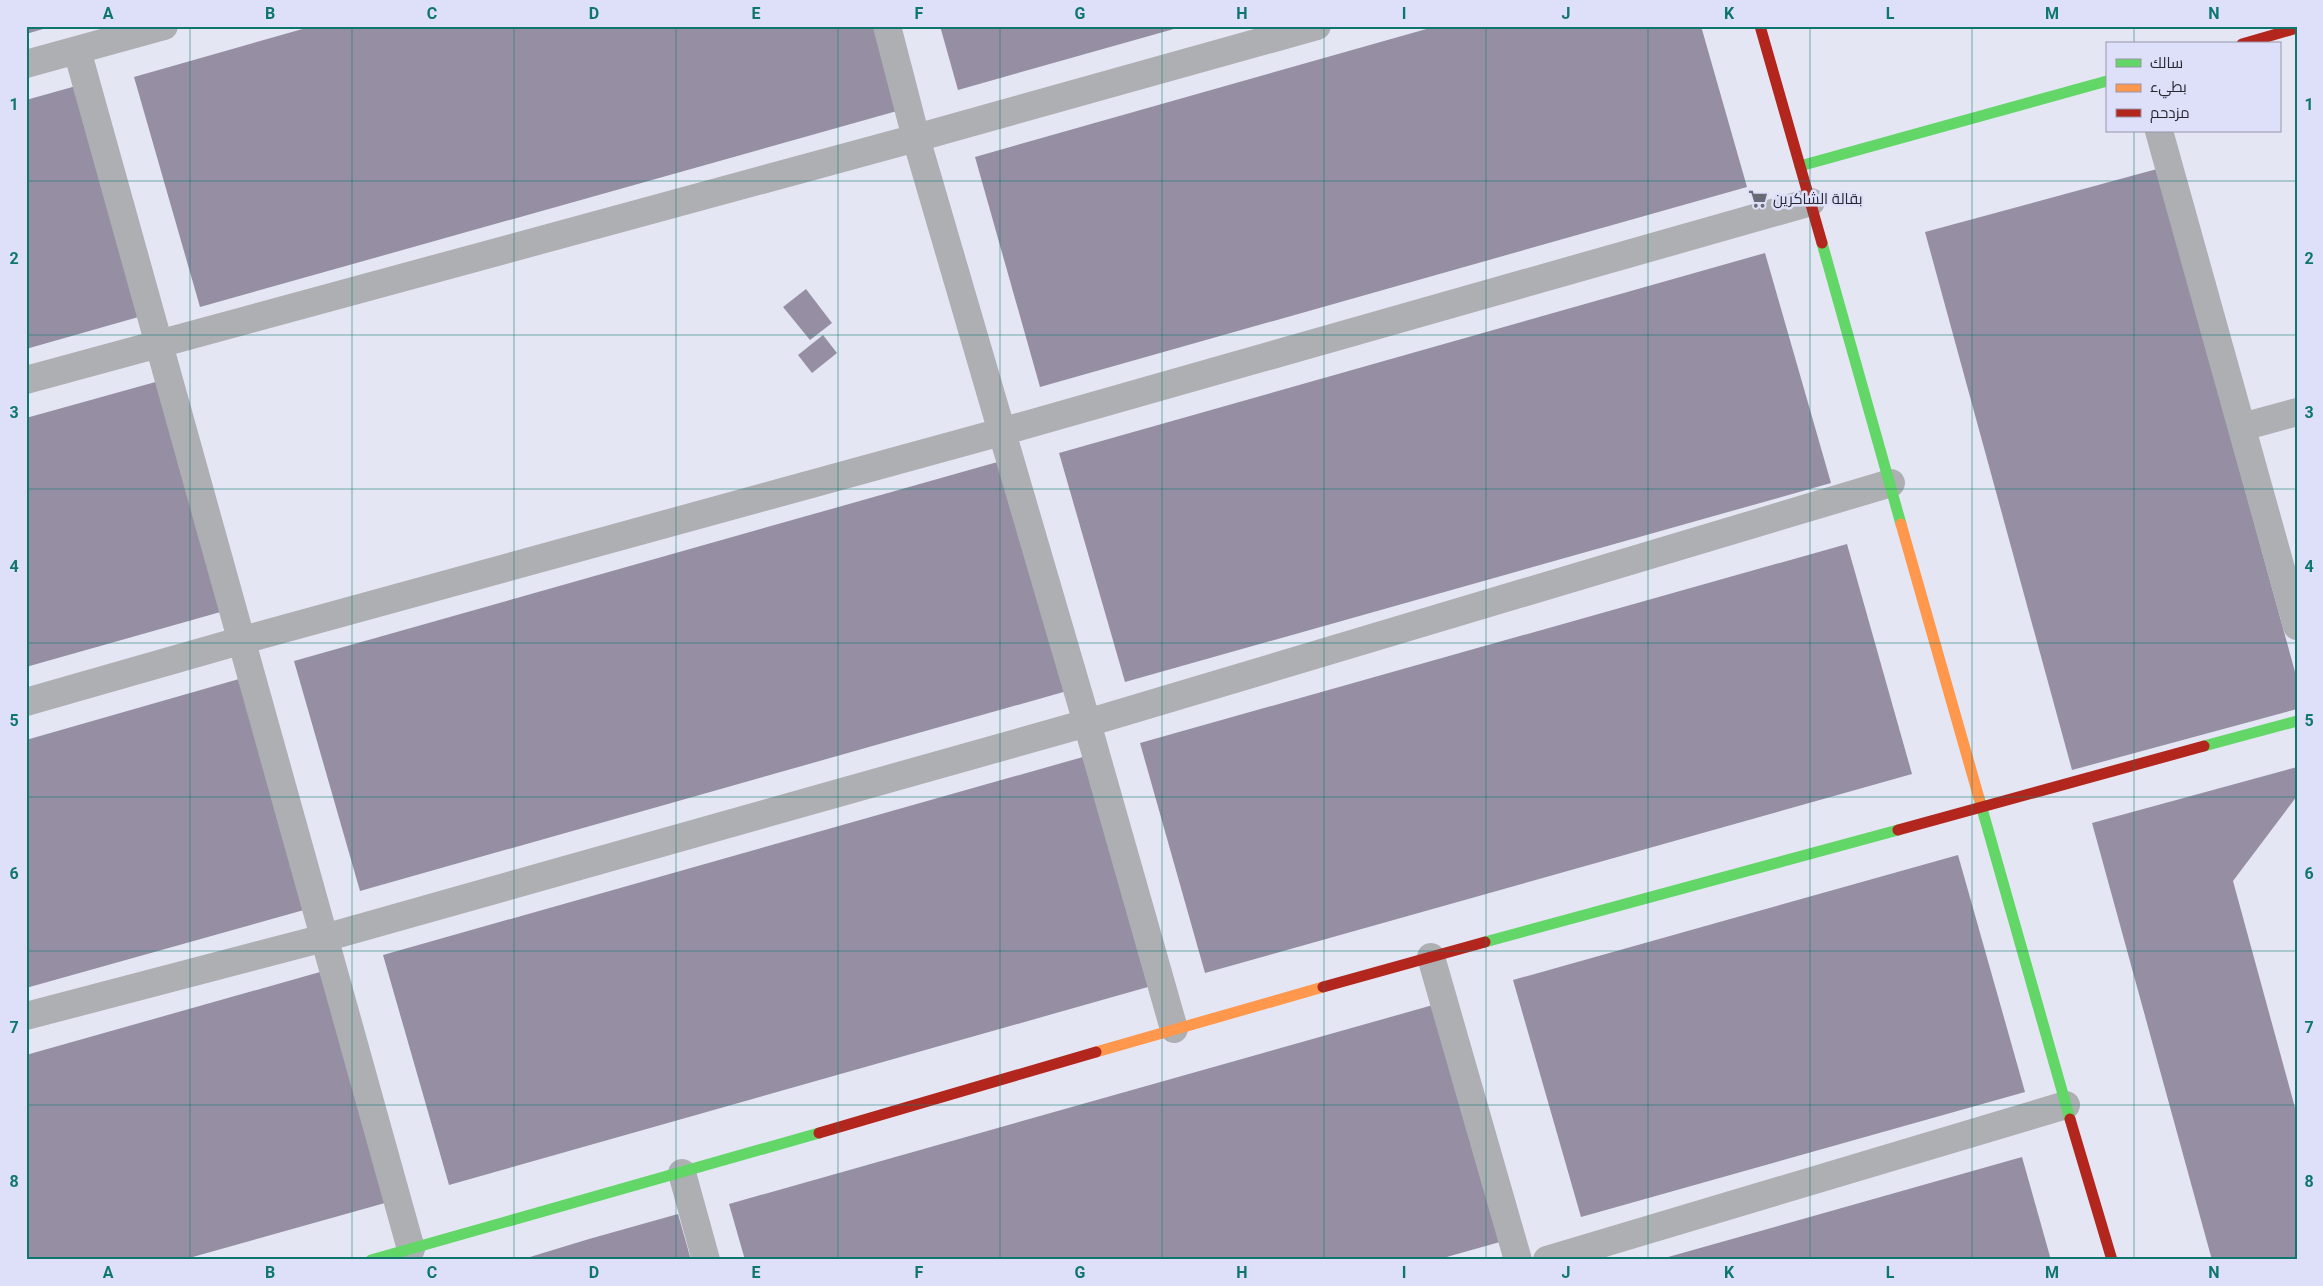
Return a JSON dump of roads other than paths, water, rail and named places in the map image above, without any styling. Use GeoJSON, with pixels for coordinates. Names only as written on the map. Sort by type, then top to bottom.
{"type":"FeatureCollection","features":[{"type":"Feature","properties":{"kind":"street"},"geometry":{"type":"LineString","coordinates":[[26,64],[164,26]]}},
{"type":"Feature","properties":{"kind":"street"},"geometry":{"type":"LineString","coordinates":[[887,26],[916,138],[1000,432],[1087,723],[1174,1029]]}},
{"type":"Feature","properties":{"kind":"street"},"geometry":{"type":"LineString","coordinates":[[26,380],[916,138],[1317,26]]}},
{"type":"Feature","properties":{"kind":"street"},"geometry":{"type":"LineString","coordinates":[[1760,26],[2066,1105],[2112,1260]]}},
{"type":"Feature","properties":{"kind":"street"},"geometry":{"type":"LineString","coordinates":[[2249,42],[2297,28]]}},
{"type":"Feature","properties":{"kind":"street"},"geometry":{"type":"LineString","coordinates":[[78,50],[411,1249]]}},
{"type":"Feature","properties":{"kind":"street"},"geometry":{"type":"LineString","coordinates":[[1800,166],[2106,81]]}},
{"type":"Feature","properties":{"kind":"street"},"geometry":{"type":"LineString","coordinates":[[2159,132],[2297,626]]}},
{"type":"Feature","properties":{"kind":"street"},"geometry":{"type":"LineString","coordinates":[[26,702],[243,640],[1000,432],[1811,202]]}},
{"type":"Feature","properties":{"kind":"street"},"geometry":{"type":"LineString","coordinates":[[2242,428],[2297,412]]}},
{"type":"Feature","properties":{"kind":"street"},"geometry":{"type":"LineString","coordinates":[[26,1016],[324,938],[1087,723],[1891,483]]}},
{"type":"Feature","properties":{"kind":"street"},"geometry":{"type":"LineString","coordinates":[[371,1260],[682,1174],[1174,1029],[1431,956],[2297,720]]}},
{"type":"Feature","properties":{"kind":"street"},"geometry":{"type":"LineString","coordinates":[[1431,956],[1518,1260]]}},
{"type":"Feature","properties":{"kind":"street"},"geometry":{"type":"LineString","coordinates":[[1547,1260],[2066,1105]]}},
{"type":"Feature","properties":{"kind":"street"},"geometry":{"type":"LineString","coordinates":[[682,1174],[706,1260]]}},
{"type":"Feature","properties":{"kind":"place","name":"بقالة الشاكرين"},"geometry":{"type":"Point","coordinates":[1758,199]}}]}
